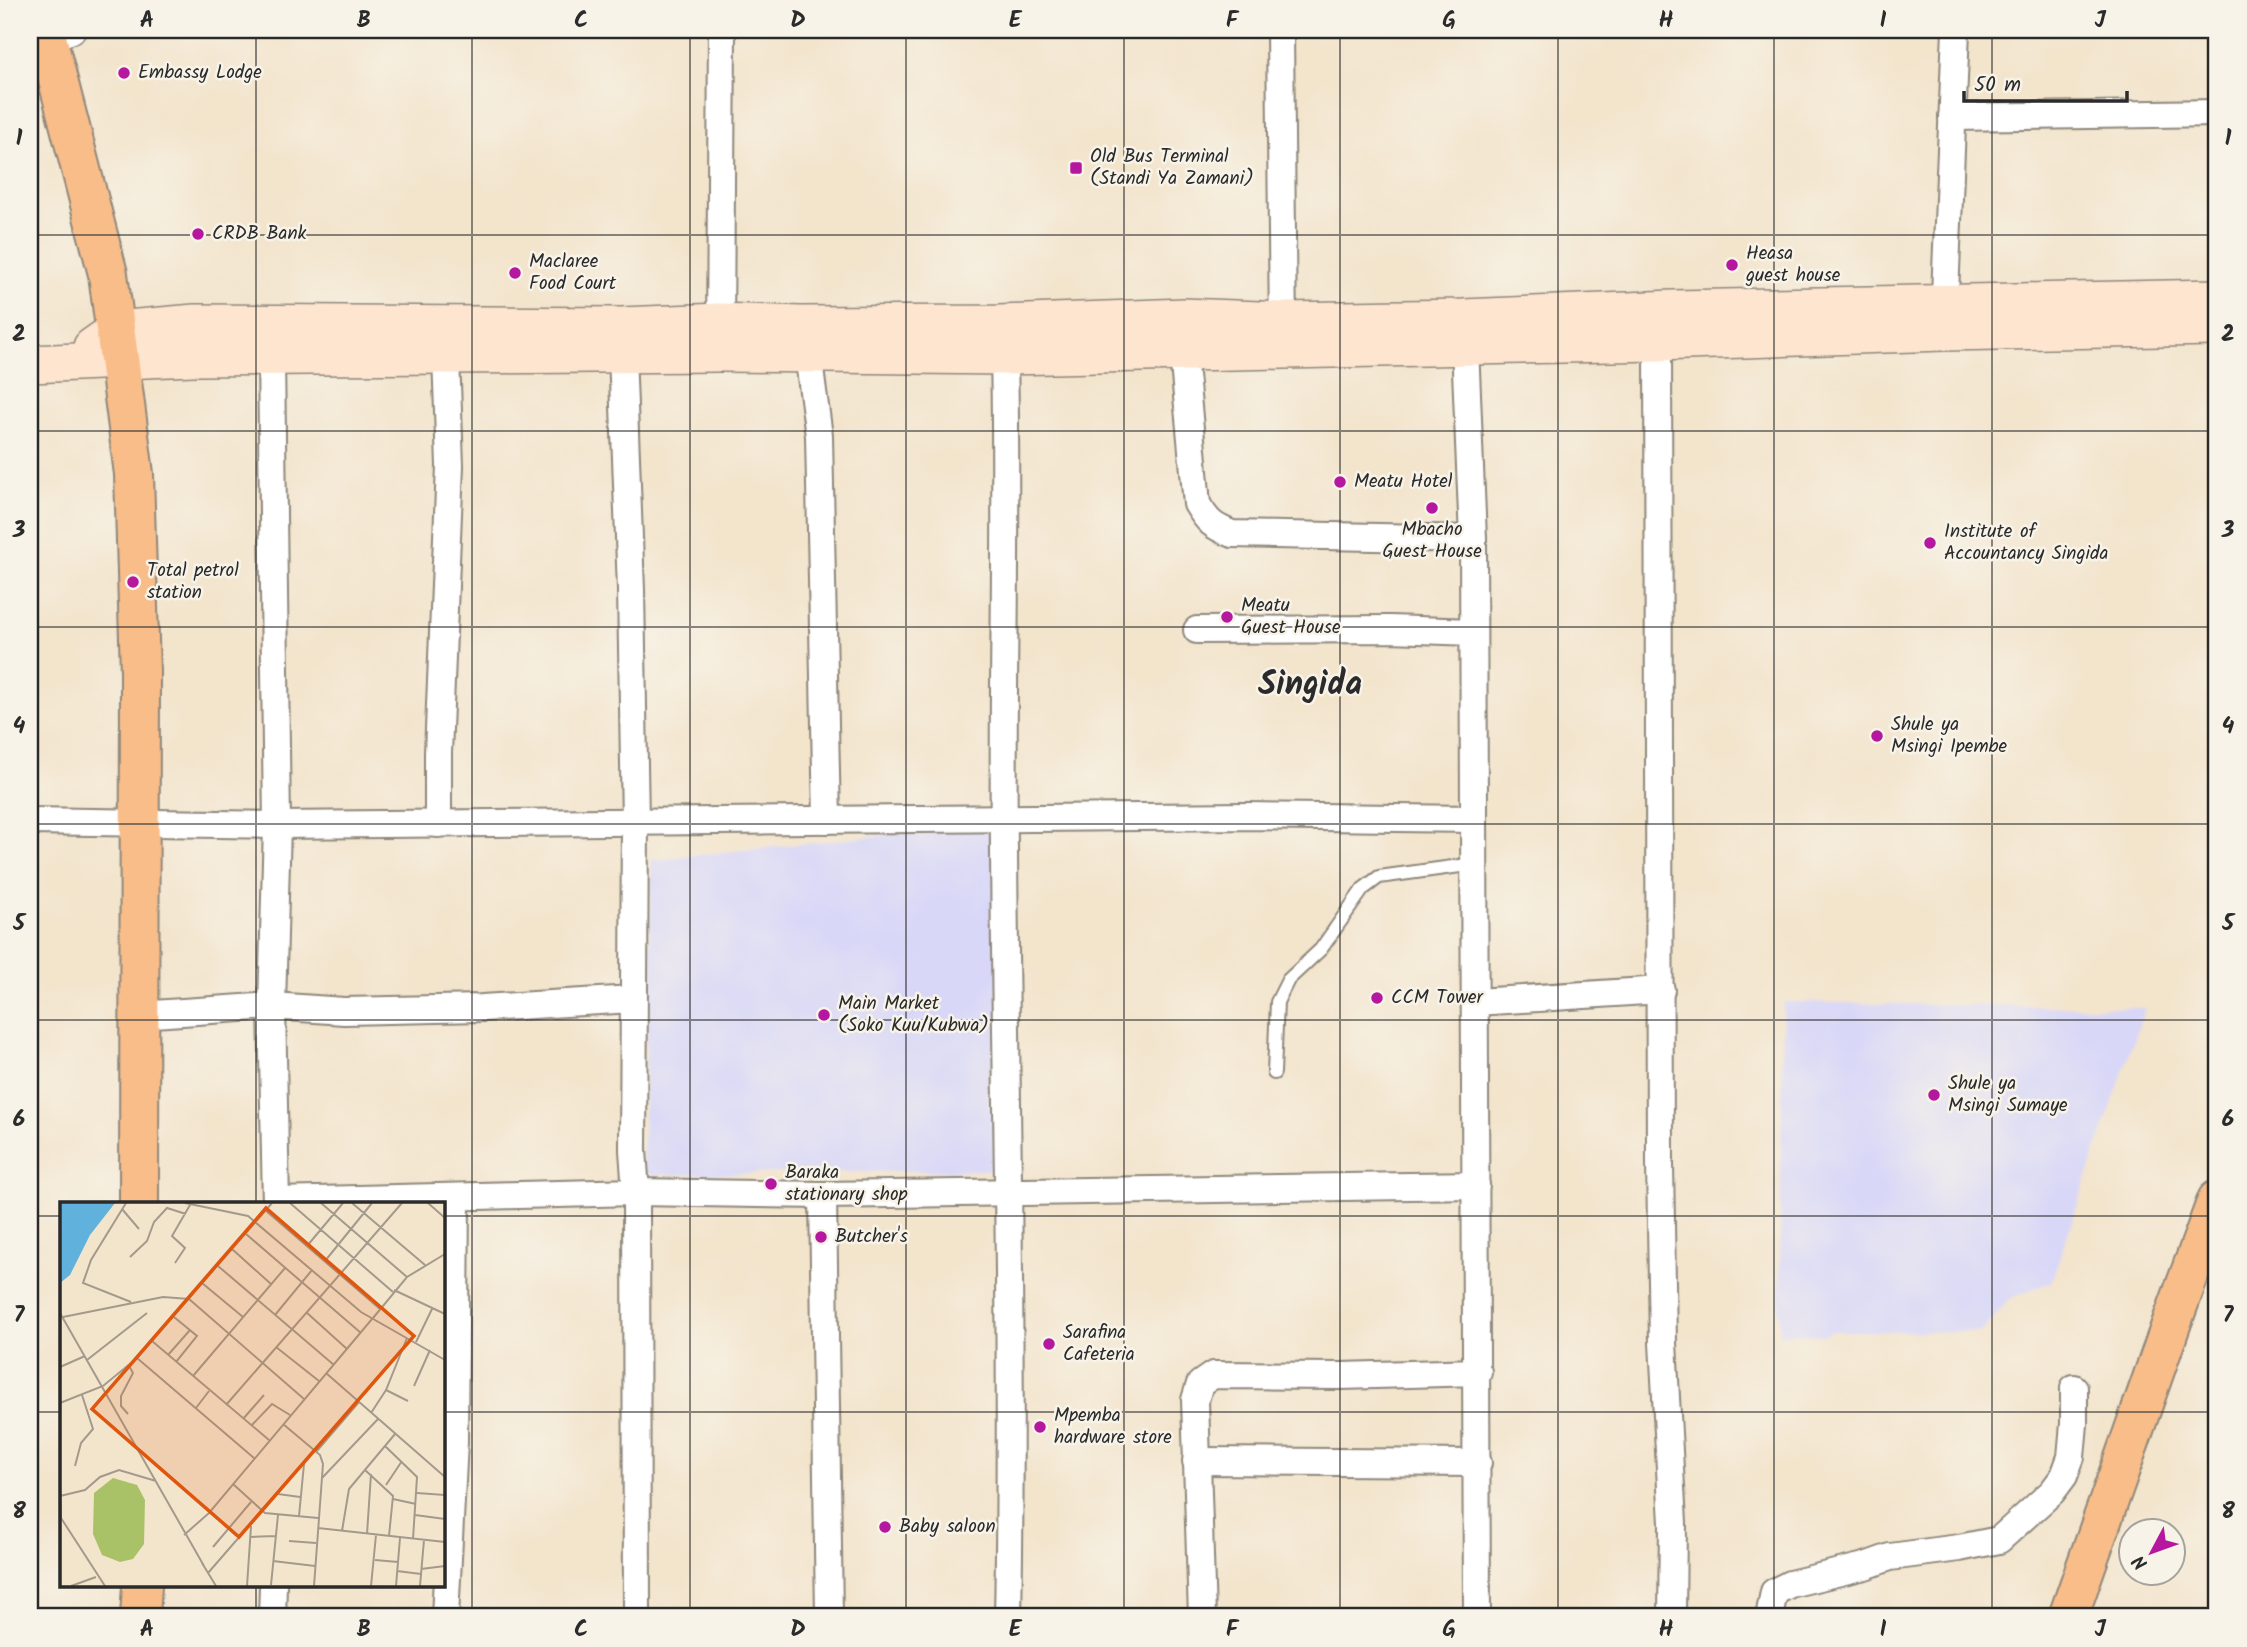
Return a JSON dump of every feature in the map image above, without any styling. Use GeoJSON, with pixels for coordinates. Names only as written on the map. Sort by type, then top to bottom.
{"type":"FeatureCollection","features":[{"type":"Feature","properties":{"kind":"highway"},"geometry":{"type":"LineString","coordinates":[[55,33],[108,274],[134,487],[140,672],[139,1202]]}},
{"type":"Feature","properties":{"kind":"highway"},"geometry":{"type":"LineString","coordinates":[[2068,1617],[2217,1200]]}},
{"type":"Feature","properties":{"kind":"highway"},"geometry":{"type":"LineString","coordinates":[[140,1617],[142,1588]]}},
{"type":"Feature","properties":{"kind":"main road"},"geometry":{"type":"LineString","coordinates":[[118,346],[193,356],[622,354],[800,325],[986,324],[1184,317],[1283,335],[1465,346],[1658,342],[2217,298]]}},
{"type":"Feature","properties":{"kind":"main road"},"geometry":{"type":"LineString","coordinates":[[30,364],[71,362],[195,323],[621,326],[720,338],[808,354],[1004,356],[1183,353],[1283,335],[1463,318],[1674,309],[2217,327]]}},
{"type":"Feature","properties":{"kind":"street"},"geometry":{"type":"LineString","coordinates":[[720,338],[722,30]]}},
{"type":"Feature","properties":{"kind":"street"},"geometry":{"type":"LineString","coordinates":[[1280,30],[1283,335]]}},
{"type":"Feature","properties":{"kind":"street"},"geometry":{"type":"LineString","coordinates":[[1944,318],[1956,30]]}},
{"type":"Feature","properties":{"kind":"street"},"geometry":{"type":"LineString","coordinates":[[1952,117],[2217,113]]}},
{"type":"Feature","properties":{"kind":"street"},"geometry":{"type":"LineString","coordinates":[[1658,342],[1662,1302],[1673,1523],[1672,1617]]}},
{"type":"Feature","properties":{"kind":"street"},"geometry":{"type":"LineString","coordinates":[[1465,346],[1473,539],[1477,1617]]}},
{"type":"Feature","properties":{"kind":"street"},"geometry":{"type":"LineString","coordinates":[[1183,353],[1197,504],[1208,522],[1217,528],[1232,534],[1473,539]]}},
{"type":"Feature","properties":{"kind":"street"},"geometry":{"type":"LineString","coordinates":[[622,354],[631,590],[635,822],[633,1150],[636,1192],[637,1617]]}},
{"type":"Feature","properties":{"kind":"street"},"geometry":{"type":"LineString","coordinates":[[808,354],[819,436],[827,820]]}},
{"type":"Feature","properties":{"kind":"street"},"geometry":{"type":"LineString","coordinates":[[438,824],[438,753],[450,467],[446,356]]}},
{"type":"Feature","properties":{"kind":"street"},"geometry":{"type":"LineString","coordinates":[[1004,356],[1006,467],[1003,818],[1006,1193],[1012,1445],[1009,1617]]}},
{"type":"Feature","properties":{"kind":"street"},"geometry":{"type":"LineString","coordinates":[[271,357],[277,825],[272,1006],[276,1202]]}},
{"type":"Feature","properties":{"kind":"street"},"geometry":{"type":"LineString","coordinates":[[1197,630],[1390,629],[1473,632]]}},
{"type":"Feature","properties":{"kind":"street"},"geometry":{"type":"LineString","coordinates":[[30,821],[277,825],[1247,816],[1474,818]]}},
{"type":"Feature","properties":{"kind":"street"},"geometry":{"type":"LineString","coordinates":[[1476,1002],[1661,990]]}},
{"type":"Feature","properties":{"kind":"street"},"geometry":{"type":"LineString","coordinates":[[138,1015],[272,1006],[344,1011],[482,1008],[633,999]]}},
{"type":"Feature","properties":{"kind":"street"},"geometry":{"type":"LineString","coordinates":[[312,1202],[636,1192],[823,1195],[1476,1185]]}},
{"type":"Feature","properties":{"kind":"street"},"geometry":{"type":"LineString","coordinates":[[823,1195],[829,1617]]}},
{"type":"Feature","properties":{"kind":"street"},"geometry":{"type":"LineString","coordinates":[[445,1617],[454,1442],[456,1198]]}},
{"type":"Feature","properties":{"kind":"street"},"geometry":{"type":"LineString","coordinates":[[1202,1617],[1195,1400],[1200,1384],[1213,1376],[1341,1377],[1478,1373]]}},
{"type":"Feature","properties":{"kind":"street"},"geometry":{"type":"LineString","coordinates":[[1769,1617],[1774,1592],[1790,1584],[1865,1566],[1890,1557],[1999,1540],[2052,1492],[2064,1476],[2071,1457],[2074,1388]]}},
{"type":"Feature","properties":{"kind":"street"},"geometry":{"type":"LineString","coordinates":[[1196,1461],[1478,1462]]}},
{"type":"Feature","properties":{"kind":"street"},"geometry":{"type":"LineString","coordinates":[[272,1617],[273,1588]]}},
{"type":"Feature","properties":{"kind":"lane"},"geometry":{"type":"LineString","coordinates":[[1274,1073],[1277,1002],[1288,980],[1321,949],[1363,889],[1379,877],[1475,864]]}},
{"type":"Feature","properties":{"kind":"shaded area","name":"Main Market (Soko Kuu/Kubwa)"},"geometry":{"type":"Polygon","coordinates":[[[995,823],[1005,1170],[642,1175],[652,860],[995,823]]]}},
{"type":"Feature","properties":{"kind":"shaded area"},"geometry":{"type":"Polygon","coordinates":[[[1783,1002],[2145,1008],[2051,1282],[2009,1299],[1982,1332],[1833,1331],[1823,1335],[1779,1334],[1783,1002]]]}},
{"type":"Feature","properties":{"kind":"place","name":"Embassy Lodge"},"geometry":{"type":"Point","coordinates":[124,73]}},
{"type":"Feature","properties":{"kind":"place","name":"Old Bus Terminal (Standi Ya Zamani)"},"geometry":{"type":"Point","coordinates":[1076,168]}},
{"type":"Feature","properties":{"kind":"place","name":"CRDB Bank"},"geometry":{"type":"Point","coordinates":[198,234]}},
{"type":"Feature","properties":{"kind":"place","name":"Heasa guest house"},"geometry":{"type":"Point","coordinates":[1732,265]}},
{"type":"Feature","properties":{"kind":"place","name":"Maclaree Food Court"},"geometry":{"type":"Point","coordinates":[515,273]}},
{"type":"Feature","properties":{"kind":"place","name":"Meatu Hotel"},"geometry":{"type":"Point","coordinates":[1340,482]}},
{"type":"Feature","properties":{"kind":"place","name":"Mbacho Guest House"},"geometry":{"type":"Point","coordinates":[1432,508]}},
{"type":"Feature","properties":{"kind":"place","name":"Institute of Accountancy Singida"},"geometry":{"type":"Point","coordinates":[1930,543]}},
{"type":"Feature","properties":{"kind":"place","name":"Total petrol station"},"geometry":{"type":"Point","coordinates":[133,582]}},
{"type":"Feature","properties":{"kind":"place","name":"Meatu Guest House"},"geometry":{"type":"Point","coordinates":[1227,617]}},
{"type":"Feature","properties":{"kind":"place","name":"Shule ya Msingi Ipembe"},"geometry":{"type":"Point","coordinates":[1877,736]}},
{"type":"Feature","properties":{"kind":"place","name":"CCM Tower"},"geometry":{"type":"Point","coordinates":[1377,998]}},
{"type":"Feature","properties":{"kind":"place","name":"Main Market (Soko Kuu/Kubwa)"},"geometry":{"type":"Point","coordinates":[824,1015]}},
{"type":"Feature","properties":{"kind":"place","name":"Shule ya Msingi Sumaye"},"geometry":{"type":"Point","coordinates":[1934,1095]}},
{"type":"Feature","properties":{"kind":"place","name":"Baraka stationary shop"},"geometry":{"type":"Point","coordinates":[771,1184]}},
{"type":"Feature","properties":{"kind":"place","name":"Butcher's"},"geometry":{"type":"Point","coordinates":[821,1237]}},
{"type":"Feature","properties":{"kind":"place","name":"Sarafina Cafeteria"},"geometry":{"type":"Point","coordinates":[1049,1344]}},
{"type":"Feature","properties":{"kind":"place","name":"Mpemba hardware store"},"geometry":{"type":"Point","coordinates":[1040,1427]}},
{"type":"Feature","properties":{"kind":"place","name":"Baby saloon"},"geometry":{"type":"Point","coordinates":[885,1527]}},
{"type":"Feature","properties":{"kind":"district","name":"Singida"},"geometry":{"type":"Point","coordinates":[1310,685]}}]}
